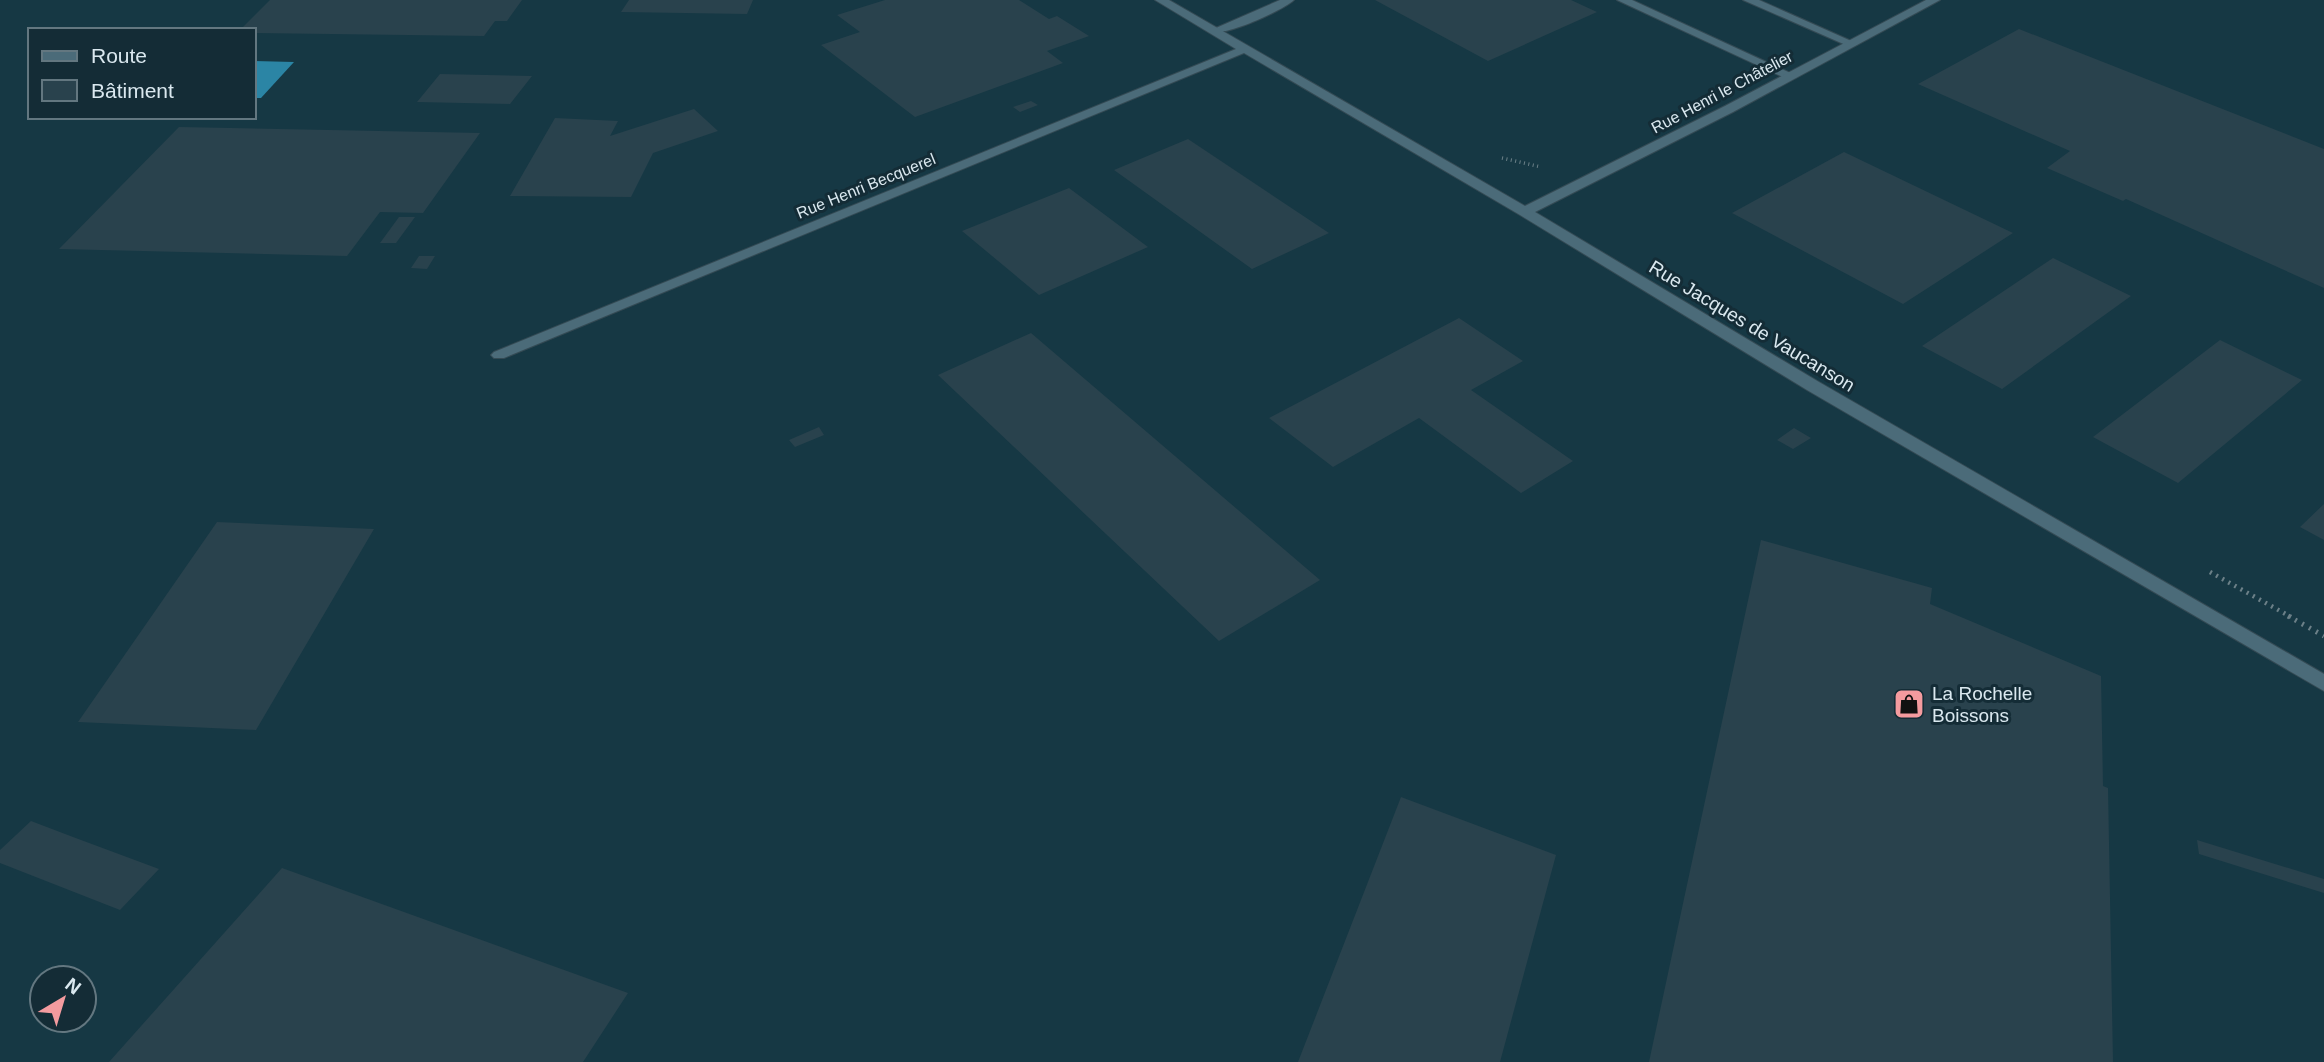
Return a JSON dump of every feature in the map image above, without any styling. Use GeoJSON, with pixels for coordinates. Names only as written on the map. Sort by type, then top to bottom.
{"type":"FeatureCollection","features":[{"type":"Feature","properties":{"kind":"street","name":"Rue Jacques de Vaucanson"},"geometry":{"type":"LineString","coordinates":[[1161,0],[1525,212],[1813,386],[2324,683]]}},
{"type":"Feature","properties":{"kind":"street"},"geometry":{"type":"LineString","coordinates":[[1215,31],[1267,12],[1288,0]]}},
{"type":"Feature","properties":{"kind":"street"},"geometry":{"type":"LineString","coordinates":[[1623,0],[1791,76]]}},
{"type":"Feature","properties":{"kind":"street"},"geometry":{"type":"LineString","coordinates":[[1749,0],[1852,44]]}},
{"type":"Feature","properties":{"kind":"street","name":"Rue Henri le Châtelier"},"geometry":{"type":"LineString","coordinates":[[1525,212],[1934,0]]}},
{"type":"Feature","properties":{"kind":"street","name":"Rue Henri Becquerel"},"geometry":{"type":"LineString","coordinates":[[499,355],[1245,49]]}},
{"type":"Feature","properties":{"kind":"shaded area"},"geometry":{"type":"Polygon","coordinates":[[[0,0],[2324,0],[2324,1062],[0,1062],[0,0]]]}},
{"type":"Feature","properties":{"kind":"water"},"geometry":{"type":"Polygon","coordinates":[[[256,61],[294,62],[261,98],[256,98],[256,61]]]}},
{"type":"Feature","properties":{"kind":"building"},"geometry":{"type":"Polygon","coordinates":[[[270,0],[522,0],[507,21],[495,21],[484,36],[256,33],[256,28],[242,28],[270,0]]]}},
{"type":"Feature","properties":{"kind":"building"},"geometry":{"type":"Polygon","coordinates":[[[629,0],[753,0],[747,14],[621,12],[629,0]]]}},
{"type":"Feature","properties":{"kind":"building"},"geometry":{"type":"Polygon","coordinates":[[[885,0],[1019,0],[1049,19],[1057,16],[1089,36],[1047,51],[1063,63],[915,117],[821,45],[860,32],[837,15],[885,0]]]}},
{"type":"Feature","properties":{"kind":"building"},"geometry":{"type":"Polygon","coordinates":[[[1375,0],[1571,0],[1597,12],[1488,61],[1375,0]]]}},
{"type":"Feature","properties":{"kind":"building"},"geometry":{"type":"Polygon","coordinates":[[[2019,29],[2324,149],[2324,288],[2126,199],[2123,201],[2047,168],[2070,151],[1918,84],[2019,29]]]}},
{"type":"Feature","properties":{"kind":"building"},"geometry":{"type":"Polygon","coordinates":[[[440,74],[532,76],[510,104],[417,102],[440,74]]]}},
{"type":"Feature","properties":{"kind":"building"},"geometry":{"type":"Polygon","coordinates":[[[1031,101],[1038,105],[1020,112],[1013,107],[1031,101]]]}},
{"type":"Feature","properties":{"kind":"building"},"geometry":{"type":"Polygon","coordinates":[[[694,109],[718,131],[653,153],[631,197],[510,196],[555,118],[618,121],[610,136],[694,109]]]}},
{"type":"Feature","properties":{"kind":"building"},"geometry":{"type":"Polygon","coordinates":[[[179,127],[480,133],[423,213],[380,212],[347,256],[59,249],[179,127]]]}},
{"type":"Feature","properties":{"kind":"building"},"geometry":{"type":"Polygon","coordinates":[[[1188,139],[1329,233],[1252,269],[1114,170],[1188,139]]]}},
{"type":"Feature","properties":{"kind":"building"},"geometry":{"type":"Polygon","coordinates":[[[1844,152],[2013,233],[1903,304],[1732,213],[1844,152]]]}},
{"type":"Feature","properties":{"kind":"building"},"geometry":{"type":"Polygon","coordinates":[[[1069,188],[1148,247],[1039,295],[962,231],[1069,188]]]}},
{"type":"Feature","properties":{"kind":"building"},"geometry":{"type":"Polygon","coordinates":[[[399,217],[415,217],[396,243],[380,243],[399,217]]]}},
{"type":"Feature","properties":{"kind":"building"},"geometry":{"type":"Polygon","coordinates":[[[419,256],[435,256],[427,269],[411,268],[419,256]]]}},
{"type":"Feature","properties":{"kind":"building"},"geometry":{"type":"Polygon","coordinates":[[[2053,258],[2131,296],[2002,389],[1922,346],[2053,258]]]}},
{"type":"Feature","properties":{"kind":"building"},"geometry":{"type":"Polygon","coordinates":[[[1459,318],[1523,361],[1471,390],[1573,461],[1521,493],[1419,418],[1333,467],[1269,418],[1459,318]]]}},
{"type":"Feature","properties":{"kind":"building"},"geometry":{"type":"Polygon","coordinates":[[[1031,333],[1320,580],[1219,641],[938,375],[1031,333]]]}},
{"type":"Feature","properties":{"kind":"building"},"geometry":{"type":"Polygon","coordinates":[[[2220,340],[2302,380],[2178,483],[2093,437],[2220,340]]]}},
{"type":"Feature","properties":{"kind":"building"},"geometry":{"type":"Polygon","coordinates":[[[819,427],[824,435],[795,447],[789,440],[819,427]]]}},
{"type":"Feature","properties":{"kind":"building"},"geometry":{"type":"Polygon","coordinates":[[[1794,428],[1811,438],[1793,449],[1777,440],[1794,428]]]}},
{"type":"Feature","properties":{"kind":"building"},"geometry":{"type":"Polygon","coordinates":[[[2324,504],[2324,540],[2300,527],[2324,504]]]}},
{"type":"Feature","properties":{"kind":"building"},"geometry":{"type":"Polygon","coordinates":[[[217,522],[374,529],[256,730],[78,722],[217,522]]]}},
{"type":"Feature","properties":{"kind":"building"},"geometry":{"type":"Polygon","coordinates":[[[1761,540],[1932,588],[1930,604],[2101,676],[2103,786],[2108,788],[2113,1062],[1649,1062],[1761,540]]]}},
{"type":"Feature","properties":{"kind":"building"},"geometry":{"type":"Polygon","coordinates":[[[1401,797],[1556,855],[1500,1062],[1298,1062],[1401,797]]]}},
{"type":"Feature","properties":{"kind":"building"},"geometry":{"type":"Polygon","coordinates":[[[31,821],[159,869],[120,910],[0,863],[0,850],[31,821]]]}},
{"type":"Feature","properties":{"kind":"building"},"geometry":{"type":"Polygon","coordinates":[[[2197,840],[2324,879],[2324,893],[2199,854],[2197,840]]]}},
{"type":"Feature","properties":{"kind":"building"},"geometry":{"type":"Polygon","coordinates":[[[282,868],[628,993],[583,1062],[109,1062],[282,868]]]}},
{"type":"Feature","properties":{"kind":"place","name":"La Rochelle Boissons"},"geometry":{"type":"Point","coordinates":[1909,704]}}]}
